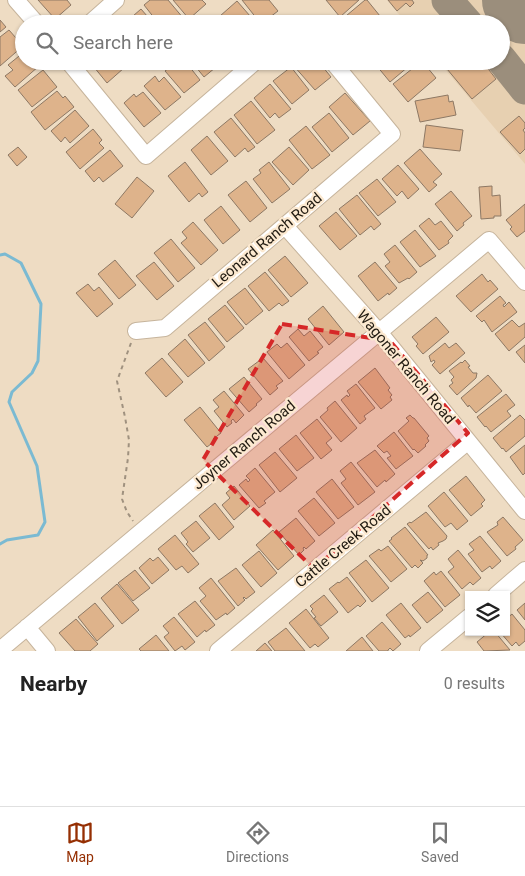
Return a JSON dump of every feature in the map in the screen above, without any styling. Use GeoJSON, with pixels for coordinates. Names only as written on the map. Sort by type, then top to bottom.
{"type":"FeatureCollection","features":[{"type":"Feature","properties":{"kind":"street"},"geometry":{"type":"LineString","coordinates":[[16,0],[29,15]]}},
{"type":"Feature","properties":{"kind":"street"},"geometry":{"type":"LineString","coordinates":[[99,15],[116,0]]}},
{"type":"Feature","properties":{"kind":"street"},"geometry":{"type":"LineString","coordinates":[[75,70],[146,156],[246,70]]}},
{"type":"Feature","properties":{"kind":"street","name":"Leonard Ranch Road"},"geometry":{"type":"LineString","coordinates":[[136,331],[165,328],[392,134],[339,70]]}},
{"type":"Feature","properties":{"kind":"street","name":"Wagoner Ranch Road"},"geometry":{"type":"LineString","coordinates":[[285,226],[379,332],[525,511]]}},
{"type":"Feature","properties":{"kind":"street","name":"Joyner Ranch Road"},"geometry":{"type":"LineString","coordinates":[[0,650],[489,240],[525,282]]}},
{"type":"Feature","properties":{"kind":"street","name":"Cattle Creek Road"},"geometry":{"type":"LineString","coordinates":[[218,651],[467,442]]}},
{"type":"Feature","properties":{"kind":"street"},"geometry":{"type":"LineString","coordinates":[[501,591],[525,570]]}},
{"type":"Feature","properties":{"kind":"street"},"geometry":{"type":"LineString","coordinates":[[428,651],[465,620]]}},
{"type":"Feature","properties":{"kind":"street"},"geometry":{"type":"LineString","coordinates":[[27,627],[47,651]]}},
{"type":"Feature","properties":{"kind":"path"},"geometry":{"type":"LineString","coordinates":[[136,331],[117,381],[129,440],[122,499],[127,512],[140,532]]}},
{"type":"Feature","properties":{"kind":"highlighted area"},"geometry":{"type":"Polygon","coordinates":[[[282,324],[390,341],[468,433],[314,569],[203,460],[282,324]]]}},
{"type":"Feature","properties":{"kind":"shaded area"},"geometry":{"type":"Polygon","coordinates":[[[387,0],[525,0],[525,164],[446,70],[510,70],[510,15],[400,15],[387,0]]]}},
{"type":"Feature","properties":{"kind":"building"},"geometry":{"type":"Polygon","coordinates":[[[38,0],[67,0],[71,5],[60,15],[51,15],[38,0]]]}},
{"type":"Feature","properties":{"kind":"building"},"geometry":{"type":"Polygon","coordinates":[[[150,0],[168,0],[181,15],[152,15],[144,5],[150,0]]]}},
{"type":"Feature","properties":{"kind":"building"},"geometry":{"type":"Polygon","coordinates":[[[173,0],[202,0],[206,4],[194,15],[186,15],[173,0]]]}},
{"type":"Feature","properties":{"kind":"building"},"geometry":{"type":"Polygon","coordinates":[[[242,0],[269,0],[278,11],[273,15],[254,15],[242,0]]]}},
{"type":"Feature","properties":{"kind":"building"},"geometry":{"type":"Polygon","coordinates":[[[326,0],[359,0],[342,15],[338,15],[326,0]]]}},
{"type":"Feature","properties":{"kind":"building"},"geometry":{"type":"Polygon","coordinates":[[[367,0],[379,15],[347,15],[367,0]]]}},
{"type":"Feature","properties":{"kind":"building"},"geometry":{"type":"Polygon","coordinates":[[[388,0],[412,0],[414,3],[410,7],[406,3],[397,11],[388,0]]]}},
{"type":"Feature","properties":{"kind":"building"},"geometry":{"type":"Polygon","coordinates":[[[237,1],[249,15],[221,15],[237,1]]]}},
{"type":"Feature","properties":{"kind":"building"},"geometry":{"type":"Polygon","coordinates":[[[141,9],[146,15],[134,15],[141,9]]]}},
{"type":"Feature","properties":{"kind":"building"},"geometry":{"type":"Polygon","coordinates":[[[0,20],[6,27],[0,32],[0,20]]]}},
{"type":"Feature","properties":{"kind":"building"},"geometry":{"type":"Polygon","coordinates":[[[9,30],[15,37],[15,53],[0,66],[0,37],[9,30]]]}},
{"type":"Feature","properties":{"kind":"building"},"geometry":{"type":"Polygon","coordinates":[[[15,59],[15,70],[34,70],[15,87],[5,76],[13,70],[8,65],[15,59]]]}},
{"type":"Feature","properties":{"kind":"building"},"geometry":{"type":"Polygon","coordinates":[[[43,70],[57,87],[32,107],[18,90],[43,70]]]}},
{"type":"Feature","properties":{"kind":"building"},"geometry":{"type":"Polygon","coordinates":[[[96,70],[122,70],[107,83],[96,70]]]}},
{"type":"Feature","properties":{"kind":"building"},"geometry":{"type":"Polygon","coordinates":[[[192,70],[200,80],[184,93],[165,71],[192,70]]]}},
{"type":"Feature","properties":{"kind":"building"},"geometry":{"type":"Polygon","coordinates":[[[198,70],[212,70],[204,77],[198,70]]]}},
{"type":"Feature","properties":{"kind":"building"},"geometry":{"type":"Polygon","coordinates":[[[287,70],[293,70],[309,90],[292,104],[273,81],[287,70]]]}},
{"type":"Feature","properties":{"kind":"building"},"geometry":{"type":"Polygon","coordinates":[[[297,70],[325,70],[331,77],[315,90],[297,70]]]}},
{"type":"Feature","properties":{"kind":"building"},"geometry":{"type":"Polygon","coordinates":[[[380,70],[404,70],[390,82],[380,70]]]}},
{"type":"Feature","properties":{"kind":"building"},"geometry":{"type":"Polygon","coordinates":[[[411,70],[429,70],[436,78],[408,102],[393,84],[411,70]]]}},
{"type":"Feature","properties":{"kind":"building"},"geometry":{"type":"Polygon","coordinates":[[[448,70],[489,70],[496,79],[472,99],[448,70]]]}},
{"type":"Feature","properties":{"kind":"building"},"geometry":{"type":"Polygon","coordinates":[[[155,76],[159,82],[164,77],[181,97],[165,110],[144,86],[155,76]]]}},
{"type":"Feature","properties":{"kind":"building"},"geometry":{"type":"Polygon","coordinates":[[[270,84],[291,109],[279,118],[275,113],[270,118],[254,98],[270,84]]]}},
{"type":"Feature","properties":{"kind":"building"},"geometry":{"type":"Polygon","coordinates":[[[57,91],[63,98],[65,96],[74,107],[45,130],[31,112],[57,91]]]}},
{"type":"Feature","properties":{"kind":"building"},"geometry":{"type":"Polygon","coordinates":[[[143,92],[161,113],[144,127],[124,103],[134,94],[136,97],[143,92]]]}},
{"type":"Feature","properties":{"kind":"building"},"geometry":{"type":"Polygon","coordinates":[[[345,93],[370,121],[353,135],[329,107],[345,93]]]}},
{"type":"Feature","properties":{"kind":"building"},"geometry":{"type":"Polygon","coordinates":[[[448,95],[449,102],[453,101],[456,115],[420,122],[415,101],[448,95]]]}},
{"type":"Feature","properties":{"kind":"building"},"geometry":{"type":"Polygon","coordinates":[[[251,101],[275,130],[257,144],[234,115],[251,101]]]}},
{"type":"Feature","properties":{"kind":"building"},"geometry":{"type":"Polygon","coordinates":[[[75,110],[89,126],[70,143],[65,137],[61,142],[51,131],[75,110]]]}},
{"type":"Feature","properties":{"kind":"building"},"geometry":{"type":"Polygon","coordinates":[[[329,113],[349,138],[332,152],[312,127],[329,113]]]}},
{"type":"Feature","properties":{"kind":"building"},"geometry":{"type":"Polygon","coordinates":[[[519,116],[525,123],[523,130],[525,133],[525,149],[520,154],[500,132],[519,116]]]}},
{"type":"Feature","properties":{"kind":"building"},"geometry":{"type":"Polygon","coordinates":[[[231,118],[255,147],[248,152],[245,148],[235,157],[214,132],[231,118]]]}},
{"type":"Feature","properties":{"kind":"building"},"geometry":{"type":"Polygon","coordinates":[[[426,125],[463,130],[460,151],[423,147],[426,125]]]}},
{"type":"Feature","properties":{"kind":"building"},"geometry":{"type":"Polygon","coordinates":[[[306,126],[330,155],[312,169],[289,140],[306,126]]]}},
{"type":"Feature","properties":{"kind":"building"},"geometry":{"type":"Polygon","coordinates":[[[93,129],[102,140],[99,143],[104,148],[80,169],[66,152],[93,129]]]}},
{"type":"Feature","properties":{"kind":"building"},"geometry":{"type":"Polygon","coordinates":[[[207,136],[228,161],[211,175],[191,150],[207,136]]]}},
{"type":"Feature","properties":{"kind":"building"},"geometry":{"type":"Polygon","coordinates":[[[18,147],[27,157],[17,166],[8,155],[18,147]]]}},
{"type":"Feature","properties":{"kind":"building"},"geometry":{"type":"Polygon","coordinates":[[[289,147],[309,170],[293,185],[272,162],[289,147]]]}},
{"type":"Feature","properties":{"kind":"building"},"geometry":{"type":"Polygon","coordinates":[[[420,149],[442,174],[433,182],[437,185],[429,192],[404,163],[420,149]]]}},
{"type":"Feature","properties":{"kind":"building"},"geometry":{"type":"Polygon","coordinates":[[[110,150],[123,166],[103,182],[99,177],[94,182],[85,171],[110,150]]]}},
{"type":"Feature","properties":{"kind":"building"},"geometry":{"type":"Polygon","coordinates":[[[185,162],[208,192],[202,197],[199,193],[189,202],[168,176],[185,162]]]}},
{"type":"Feature","properties":{"kind":"building"},"geometry":{"type":"Polygon","coordinates":[[[269,162],[290,189],[272,203],[253,179],[261,173],[259,170],[269,162]]]}},
{"type":"Feature","properties":{"kind":"building"},"geometry":{"type":"Polygon","coordinates":[[[398,165],[419,189],[408,199],[402,191],[397,196],[382,179],[398,165]]]}},
{"type":"Feature","properties":{"kind":"building"},"geometry":{"type":"Polygon","coordinates":[[[137,177],[154,191],[132,218],[115,204],[137,177]]]}},
{"type":"Feature","properties":{"kind":"building"},"geometry":{"type":"Polygon","coordinates":[[[377,179],[396,202],[378,216],[359,193],[377,179]]]}},
{"type":"Feature","properties":{"kind":"building"},"geometry":{"type":"Polygon","coordinates":[[[246,181],[267,208],[250,222],[228,195],[246,181]]]}},
{"type":"Feature","properties":{"kind":"building"},"geometry":{"type":"Polygon","coordinates":[[[492,186],[492,196],[500,195],[501,216],[481,219],[479,187],[492,186]]]}},
{"type":"Feature","properties":{"kind":"building"},"geometry":{"type":"Polygon","coordinates":[[[451,191],[472,216],[457,231],[435,204],[451,191]]]}},
{"type":"Feature","properties":{"kind":"building"},"geometry":{"type":"Polygon","coordinates":[[[357,195],[381,224],[374,230],[371,226],[360,235],[339,209],[357,195]]]}},
{"type":"Feature","properties":{"kind":"building"},"geometry":{"type":"Polygon","coordinates":[[[525,204],[525,231],[517,237],[510,229],[512,227],[506,220],[525,204]]]}},
{"type":"Feature","properties":{"kind":"building"},"geometry":{"type":"Polygon","coordinates":[[[221,206],[240,230],[223,244],[204,220],[221,206]]]}},
{"type":"Feature","properties":{"kind":"building"},"geometry":{"type":"Polygon","coordinates":[[[336,212],[357,236],[340,250],[319,226],[336,212]]]}},
{"type":"Feature","properties":{"kind":"building"},"geometry":{"type":"Polygon","coordinates":[[[429,218],[435,225],[441,221],[453,236],[448,241],[449,243],[439,250],[419,226],[429,218]]]}},
{"type":"Feature","properties":{"kind":"building"},"geometry":{"type":"Polygon","coordinates":[[[193,222],[218,250],[201,265],[181,243],[187,238],[182,232],[193,222]]]}},
{"type":"Feature","properties":{"kind":"building"},"geometry":{"type":"Polygon","coordinates":[[[415,230],[436,256],[420,267],[400,242],[415,230]]]}},
{"type":"Feature","properties":{"kind":"building"},"geometry":{"type":"Polygon","coordinates":[[[171,239],[195,268],[178,282],[154,253],[171,239]]]}},
{"type":"Feature","properties":{"kind":"building"},"geometry":{"type":"Polygon","coordinates":[[[395,245],[417,272],[409,279],[399,283],[385,266],[390,262],[384,254],[395,245]]]}},
{"type":"Feature","properties":{"kind":"building"},"geometry":{"type":"Polygon","coordinates":[[[285,256],[308,283],[291,297],[268,270],[285,256]]]}},
{"type":"Feature","properties":{"kind":"building"},"geometry":{"type":"Polygon","coordinates":[[[115,260],[136,285],[119,299],[98,274],[115,260]]]}},
{"type":"Feature","properties":{"kind":"building"},"geometry":{"type":"Polygon","coordinates":[[[154,262],[174,286],[157,300],[136,276],[154,262]]]}},
{"type":"Feature","properties":{"kind":"building"},"geometry":{"type":"Polygon","coordinates":[[[375,262],[397,288],[378,301],[358,276],[375,262]]]}},
{"type":"Feature","properties":{"kind":"building"},"geometry":{"type":"Polygon","coordinates":[[[265,272],[289,301],[282,306],[279,303],[269,311],[248,286],[265,272]]]}},
{"type":"Feature","properties":{"kind":"building"},"geometry":{"type":"Polygon","coordinates":[[[482,274],[488,282],[490,280],[498,289],[471,312],[456,296],[482,274]]]}},
{"type":"Feature","properties":{"kind":"building"},"geometry":{"type":"Polygon","coordinates":[[[88,284],[94,291],[99,287],[113,304],[97,317],[76,293],[88,284]]]}},
{"type":"Feature","properties":{"kind":"building"},"geometry":{"type":"Polygon","coordinates":[[[245,288],[263,311],[246,325],[227,302],[245,288]]]}},
{"type":"Feature","properties":{"kind":"building"},"geometry":{"type":"Polygon","coordinates":[[[500,296],[506,303],[503,305],[504,307],[509,302],[517,312],[492,332],[484,320],[482,322],[476,316],[500,296]]]}},
{"type":"Feature","properties":{"kind":"building"},"geometry":{"type":"Polygon","coordinates":[[[225,305],[244,328],[227,342],[208,319],[225,305]]]}},
{"type":"Feature","properties":{"kind":"building"},"geometry":{"type":"Polygon","coordinates":[[[323,306],[344,332],[329,345],[308,319],[323,306]]]}},
{"type":"Feature","properties":{"kind":"building"},"geometry":{"type":"Polygon","coordinates":[[[436,317],[449,332],[423,354],[416,346],[418,344],[412,337],[436,317]]]}},
{"type":"Feature","properties":{"kind":"building"},"geometry":{"type":"Polygon","coordinates":[[[512,320],[519,327],[525,323],[525,337],[509,351],[495,334],[512,320]]]}},
{"type":"Feature","properties":{"kind":"building"},"geometry":{"type":"Polygon","coordinates":[[[205,322],[225,347],[209,361],[188,335],[205,322]]]}},
{"type":"Feature","properties":{"kind":"building"},"geometry":{"type":"Polygon","coordinates":[[[298,329],[304,336],[310,331],[323,347],[309,361],[289,337],[298,329]]]}},
{"type":"Feature","properties":{"kind":"building"},"geometry":{"type":"Polygon","coordinates":[[[185,339],[205,363],[188,377],[168,354],[185,339]]]}},
{"type":"Feature","properties":{"kind":"building"},"geometry":{"type":"Polygon","coordinates":[[[287,343],[305,365],[289,379],[267,352],[277,344],[281,348],[287,343]]]}},
{"type":"Feature","properties":{"kind":"building"},"geometry":{"type":"Polygon","coordinates":[[[445,343],[449,348],[456,343],[465,353],[440,374],[432,365],[435,362],[434,360],[431,362],[429,356],[445,343]]]}},
{"type":"Feature","properties":{"kind":"building"},"geometry":{"type":"Polygon","coordinates":[[[525,345],[525,363],[516,352],[525,345]]]}},
{"type":"Feature","properties":{"kind":"building"},"geometry":{"type":"Polygon","coordinates":[[[162,358],[183,382],[166,397],[145,373],[162,358]]]}},
{"type":"Feature","properties":{"kind":"building"},"geometry":{"type":"Polygon","coordinates":[[[263,358],[283,381],[276,386],[278,388],[270,395],[248,369],[263,358]]]}},
{"type":"Feature","properties":{"kind":"building"},"geometry":{"type":"Polygon","coordinates":[[[465,360],[473,373],[477,373],[476,378],[457,395],[449,386],[453,383],[451,380],[454,377],[449,371],[465,360]]]}},
{"type":"Feature","properties":{"kind":"building"},"geometry":{"type":"Polygon","coordinates":[[[375,368],[390,388],[388,390],[392,395],[390,397],[392,400],[381,409],[358,382],[375,368]]]}},
{"type":"Feature","properties":{"kind":"building"},"geometry":{"type":"Polygon","coordinates":[[[488,375],[502,391],[476,413],[461,398],[488,375]]]}},
{"type":"Feature","properties":{"kind":"building"},"geometry":{"type":"Polygon","coordinates":[[[244,377],[262,399],[249,412],[229,389],[244,377]]]}},
{"type":"Feature","properties":{"kind":"building"},"geometry":{"type":"Polygon","coordinates":[[[356,384],[375,408],[364,416],[366,419],[360,424],[341,400],[350,395],[347,391],[356,384]]]}},
{"type":"Feature","properties":{"kind":"building"},"geometry":{"type":"Polygon","coordinates":[[[224,391],[244,415],[236,423],[233,419],[232,423],[227,427],[214,411],[219,407],[213,400],[224,391]]]}},
{"type":"Feature","properties":{"kind":"building"},"geometry":{"type":"Polygon","coordinates":[[[506,394],[515,405],[507,411],[511,416],[491,432],[477,417],[506,394]]]}},
{"type":"Feature","properties":{"kind":"building"},"geometry":{"type":"Polygon","coordinates":[[[335,401],[357,428],[341,442],[320,417],[335,401]]]}},
{"type":"Feature","properties":{"kind":"building"},"geometry":{"type":"Polygon","coordinates":[[[200,407],[221,433],[207,447],[184,420],[200,407]]]}},
{"type":"Feature","properties":{"kind":"building"},"geometry":{"type":"Polygon","coordinates":[[[410,415],[429,436],[426,446],[418,453],[413,450],[398,431],[409,421],[406,418],[410,415]]]}},
{"type":"Feature","properties":{"kind":"building"},"geometry":{"type":"Polygon","coordinates":[[[520,415],[525,420],[525,436],[506,452],[493,438],[520,415]]]}},
{"type":"Feature","properties":{"kind":"building"},"geometry":{"type":"Polygon","coordinates":[[[317,419],[332,438],[326,443],[332,450],[321,459],[300,433],[317,419]]]}},
{"type":"Feature","properties":{"kind":"building"},"geometry":{"type":"Polygon","coordinates":[[[394,432],[413,456],[396,469],[387,458],[391,456],[387,451],[384,453],[377,446],[394,432]]]}},
{"type":"Feature","properties":{"kind":"building"},"geometry":{"type":"Polygon","coordinates":[[[296,435],[314,458],[297,471],[279,449],[296,435]]]}},
{"type":"Feature","properties":{"kind":"building"},"geometry":{"type":"Polygon","coordinates":[[[525,445],[525,473],[523,475],[510,457],[525,445]]]}},
{"type":"Feature","properties":{"kind":"building"},"geometry":{"type":"Polygon","coordinates":[[[375,450],[395,474],[377,487],[357,463],[375,450]]]}},
{"type":"Feature","properties":{"kind":"building"},"geometry":{"type":"Polygon","coordinates":[[[275,452],[297,478],[280,492],[259,465],[275,452]]]}},
{"type":"Feature","properties":{"kind":"building"},"geometry":{"type":"Polygon","coordinates":[[[351,462],[375,492],[358,505],[341,483],[346,479],[340,471],[351,462]]]}},
{"type":"Feature","properties":{"kind":"building"},"geometry":{"type":"Polygon","coordinates":[[[255,468],[275,492],[259,508],[239,485],[246,479],[248,482],[250,480],[246,476],[255,468]]]}},
{"type":"Feature","properties":{"kind":"building"},"geometry":{"type":"Polygon","coordinates":[[[466,476],[485,500],[481,504],[483,506],[471,516],[449,490],[466,476]]]}},
{"type":"Feature","properties":{"kind":"building"},"geometry":{"type":"Polygon","coordinates":[[[332,479],[354,507],[338,519],[316,492],[332,479]]]}},
{"type":"Feature","properties":{"kind":"building"},"geometry":{"type":"Polygon","coordinates":[[[234,486],[250,506],[234,520],[222,505],[230,498],[226,493],[234,486]]]}},
{"type":"Feature","properties":{"kind":"building"},"geometry":{"type":"Polygon","coordinates":[[[444,492],[468,521],[457,530],[451,523],[445,527],[428,506],[444,492]]]}},
{"type":"Feature","properties":{"kind":"building"},"geometry":{"type":"Polygon","coordinates":[[[314,498],[335,523],[319,536],[298,511],[314,498]]]}},
{"type":"Feature","properties":{"kind":"building"},"geometry":{"type":"Polygon","coordinates":[[[215,503],[234,527],[219,540],[199,516],[215,503]]]}},
{"type":"Feature","properties":{"kind":"building"},"geometry":{"type":"Polygon","coordinates":[[[426,512],[447,536],[433,550],[431,547],[429,549],[407,524],[426,512]]]}},
{"type":"Feature","properties":{"kind":"building"},"geometry":{"type":"Polygon","coordinates":[[[503,517],[523,540],[507,556],[487,532],[498,525],[497,522],[503,517]]]}},
{"type":"Feature","properties":{"kind":"building"},"geometry":{"type":"Polygon","coordinates":[[[296,518],[315,541],[306,549],[304,547],[304,550],[299,555],[279,532],[296,518]]]}},
{"type":"Feature","properties":{"kind":"building"},"geometry":{"type":"Polygon","coordinates":[[[196,521],[210,538],[193,552],[186,544],[188,542],[181,533],[196,521]]]}},
{"type":"Feature","properties":{"kind":"building"},"geometry":{"type":"Polygon","coordinates":[[[405,527],[428,555],[423,561],[420,560],[423,563],[418,568],[415,565],[412,568],[389,541],[405,527]]]}},
{"type":"Feature","properties":{"kind":"building"},"geometry":{"type":"Polygon","coordinates":[[[273,530],[294,556],[278,570],[256,545],[273,530]]]}},
{"type":"Feature","properties":{"kind":"building"},"geometry":{"type":"Polygon","coordinates":[[[175,535],[199,564],[188,573],[182,566],[176,570],[158,549],[175,535]]]}},
{"type":"Feature","properties":{"kind":"building"},"geometry":{"type":"Polygon","coordinates":[[[480,536],[501,561],[492,569],[490,566],[482,572],[468,554],[474,550],[469,544],[480,536]]]}},
{"type":"Feature","properties":{"kind":"building"},"geometry":{"type":"Polygon","coordinates":[[[388,546],[407,569],[391,582],[369,556],[379,549],[381,551],[388,546]]]}},
{"type":"Feature","properties":{"kind":"building"},"geometry":{"type":"Polygon","coordinates":[[[458,550],[481,578],[473,585],[470,582],[462,589],[448,572],[454,567],[448,559],[458,550]]]}},
{"type":"Feature","properties":{"kind":"building"},"geometry":{"type":"Polygon","coordinates":[[[259,551],[277,573],[261,587],[242,565],[259,551]]]}},
{"type":"Feature","properties":{"kind":"building"},"geometry":{"type":"Polygon","coordinates":[[[158,557],[169,570],[152,584],[139,568],[150,558],[153,561],[158,557]]]}},
{"type":"Feature","properties":{"kind":"building"},"geometry":{"type":"Polygon","coordinates":[[[366,560],[389,588],[372,602],[349,573],[366,560]]]}},
{"type":"Feature","properties":{"kind":"building"},"geometry":{"type":"Polygon","coordinates":[[[236,568],[255,592],[246,599],[244,597],[245,600],[238,606],[218,581],[236,568]]]}},
{"type":"Feature","properties":{"kind":"building"},"geometry":{"type":"Polygon","coordinates":[[[135,570],[150,588],[133,601],[118,583],[135,570]]]}},
{"type":"Feature","properties":{"kind":"building"},"geometry":{"type":"Polygon","coordinates":[[[441,571],[460,595],[445,607],[424,581],[434,572],[436,575],[441,571]]]}},
{"type":"Feature","properties":{"kind":"building"},"geometry":{"type":"Polygon","coordinates":[[[347,577],[366,601],[360,607],[358,605],[348,613],[329,589],[347,577]]]}},
{"type":"Feature","properties":{"kind":"building"},"geometry":{"type":"Polygon","coordinates":[[[211,578],[235,608],[227,615],[226,613],[216,620],[200,601],[206,596],[199,588],[211,578]]]}},
{"type":"Feature","properties":{"kind":"building"},"geometry":{"type":"Polygon","coordinates":[[[117,584],[139,610],[122,624],[101,598],[117,584]]]}},
{"type":"Feature","properties":{"kind":"building"},"geometry":{"type":"Polygon","coordinates":[[[428,592],[443,610],[427,623],[412,605],[428,592]]]}},
{"type":"Feature","properties":{"kind":"building"},"geometry":{"type":"Polygon","coordinates":[[[324,595],[338,612],[321,626],[314,618],[316,617],[311,611],[313,609],[310,606],[324,595]]]}},
{"type":"Feature","properties":{"kind":"building"},"geometry":{"type":"Polygon","coordinates":[[[195,601],[215,625],[197,637],[178,614],[195,601]]]}},
{"type":"Feature","properties":{"kind":"building"},"geometry":{"type":"Polygon","coordinates":[[[95,603],[114,626],[97,641],[78,617],[95,603]]]}},
{"type":"Feature","properties":{"kind":"building"},"geometry":{"type":"Polygon","coordinates":[[[401,603],[421,628],[410,637],[409,635],[405,638],[386,615],[401,603]]]}},
{"type":"Feature","properties":{"kind":"building"},"geometry":{"type":"Polygon","coordinates":[[[525,603],[525,620],[517,610],[525,603]]]}},
{"type":"Feature","properties":{"kind":"building"},"geometry":{"type":"Polygon","coordinates":[[[306,609],[329,638],[318,647],[315,644],[310,648],[289,623],[306,609]]]}},
{"type":"Feature","properties":{"kind":"building"},"geometry":{"type":"Polygon","coordinates":[[[512,614],[525,630],[525,641],[519,646],[516,642],[512,646],[503,636],[510,636],[510,616],[512,614]]]}},
{"type":"Feature","properties":{"kind":"building"},"geometry":{"type":"Polygon","coordinates":[[[174,617],[195,642],[185,650],[182,646],[175,651],[164,637],[169,633],[163,626],[174,617]]]}},
{"type":"Feature","properties":{"kind":"building"},"geometry":{"type":"Polygon","coordinates":[[[76,619],[98,644],[90,651],[75,651],[59,633],[76,619]]]}},
{"type":"Feature","properties":{"kind":"building"},"geometry":{"type":"Polygon","coordinates":[[[382,622],[401,644],[393,651],[390,648],[388,651],[379,651],[366,636],[382,622]]]}},
{"type":"Feature","properties":{"kind":"building"},"geometry":{"type":"Polygon","coordinates":[[[286,628],[305,651],[275,651],[268,642],[286,628]]]}},
{"type":"Feature","properties":{"kind":"building"},"geometry":{"type":"Polygon","coordinates":[[[156,635],[169,651],[141,651],[139,649],[156,635]]]}},
{"type":"Feature","properties":{"kind":"building"},"geometry":{"type":"Polygon","coordinates":[[[484,636],[498,636],[510,650],[484,651],[477,642],[484,636]]]}},
{"type":"Feature","properties":{"kind":"building"},"geometry":{"type":"Polygon","coordinates":[[[362,637],[373,651],[346,651],[362,637]]]}},
{"type":"Feature","properties":{"kind":"building"},"geometry":{"type":"Polygon","coordinates":[[[265,643],[272,651],[256,651],[265,643]]]}},
{"type":"Feature","properties":{"kind":"waterway"},"geometry":{"type":"LineString","coordinates":[[0,255],[5,254],[21,263],[41,304],[38,361],[32,373],[12,392],[9,402],[37,466],[45,522],[38,535],[7,540],[0,544]]}},
{"type":"Feature","properties":{"kind":"taxiway"},"geometry":{"type":"LineString","coordinates":[[447,0],[460,15]]}},
{"type":"Feature","properties":{"kind":"taxiway"},"geometry":{"type":"LineString","coordinates":[[510,70],[525,89]]}},
{"type":"Feature","properties":{"kind":"runway"},"geometry":{"type":"LineString","coordinates":[[520,0],[525,6]]}}]}
